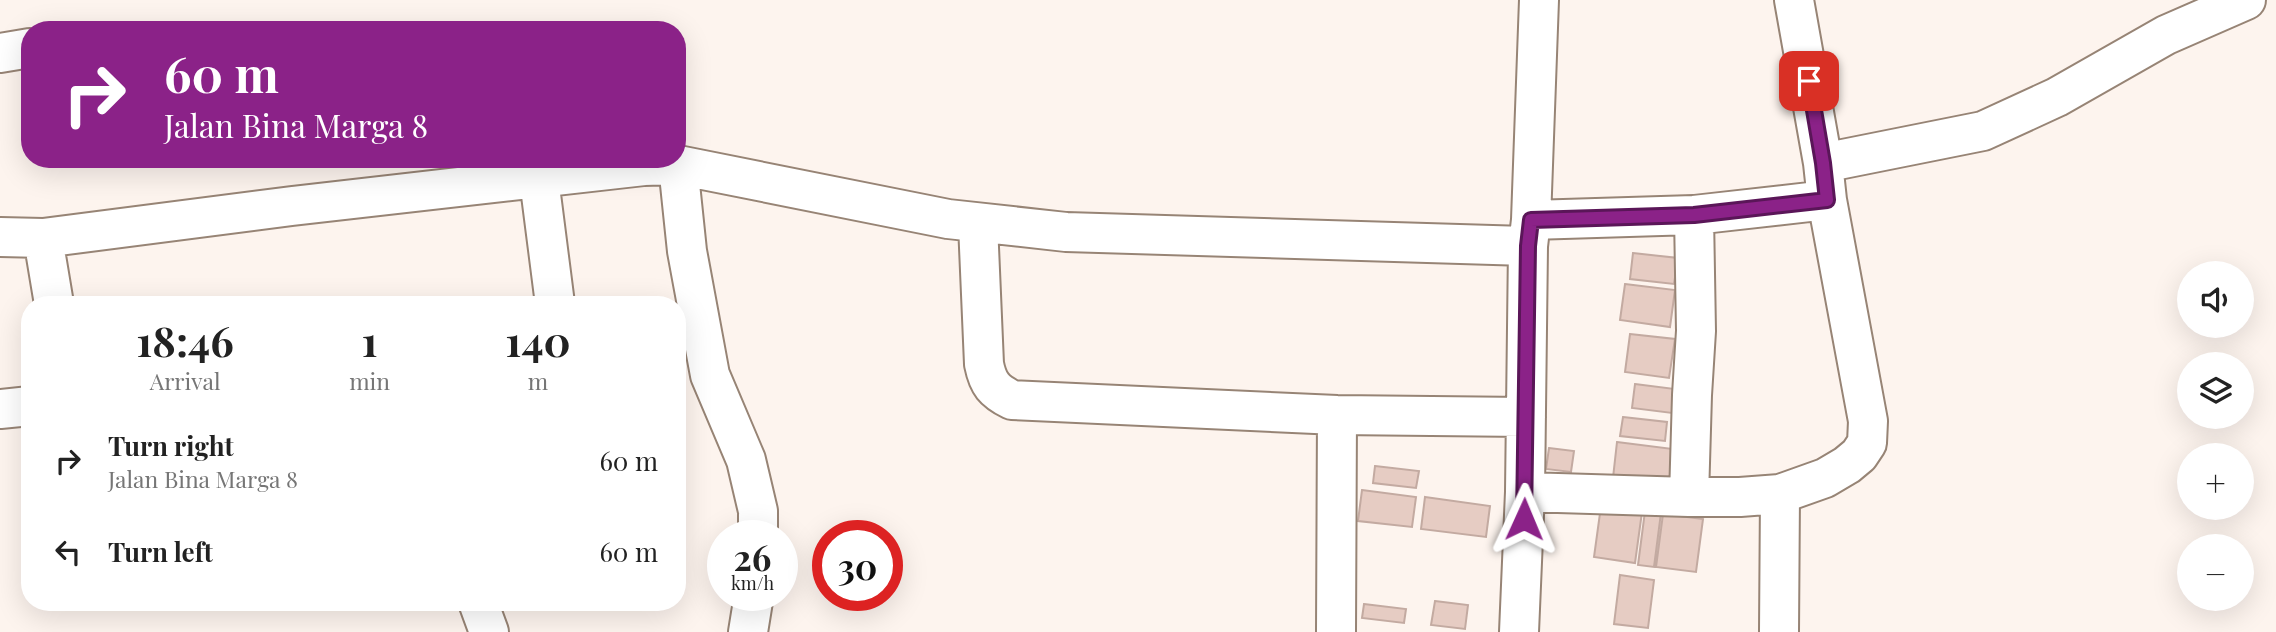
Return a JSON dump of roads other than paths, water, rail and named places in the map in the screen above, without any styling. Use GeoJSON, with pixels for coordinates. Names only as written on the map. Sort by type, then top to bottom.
{"type":"FeatureCollection","features":[{"type":"Feature","properties":{"kind":"street"},"geometry":{"type":"LineString","coordinates":[[1519,632],[1539,0]]}},
{"type":"Feature","properties":{"kind":"street"},"geometry":{"type":"LineString","coordinates":[[1525,492],[1689,497],[1780,494],[1825,478],[1859,455],[1867,443],[1868,421],[1827,200],[1794,0]]}},
{"type":"Feature","properties":{"kind":"street"},"geometry":{"type":"LineString","coordinates":[[1823,163],[1983,131],[2057,97],[2166,36],[2246,0]]}},
{"type":"Feature","properties":{"kind":"street"},"geometry":{"type":"LineString","coordinates":[[0,53],[21,50]]}},
{"type":"Feature","properties":{"kind":"street"},"geometry":{"type":"LineString","coordinates":[[686,167],[978,224],[1066,233],[1530,233],[1827,200]]}},
{"type":"Feature","properties":{"kind":"street"},"geometry":{"type":"LineString","coordinates":[[0,237],[43,238],[292,206],[628,168]]}},
{"type":"Feature","properties":{"kind":"street"},"geometry":{"type":"LineString","coordinates":[[678,168],[687,251],[710,375],[746,460],[758,520]]}},
{"type":"Feature","properties":{"kind":"street"},"geometry":{"type":"LineString","coordinates":[[539,179],[554,296]]}},
{"type":"Feature","properties":{"kind":"street"},"geometry":{"type":"LineString","coordinates":[[1689,497],[1696,331],[1694,215]]}},
{"type":"Feature","properties":{"kind":"street"},"geometry":{"type":"LineString","coordinates":[[978,224],[987,381],[997,393],[1012,400],[1338,415],[1526,417]]}},
{"type":"Feature","properties":{"kind":"street"},"geometry":{"type":"LineString","coordinates":[[43,238],[53,296]]}},
{"type":"Feature","properties":{"kind":"street"},"geometry":{"type":"LineString","coordinates":[[0,409],[21,407]]}},
{"type":"Feature","properties":{"kind":"street"},"geometry":{"type":"LineString","coordinates":[[1336,632],[1338,415]]}},
{"type":"Feature","properties":{"kind":"street"},"geometry":{"type":"LineString","coordinates":[[1779,632],[1780,494]]}},
{"type":"Feature","properties":{"kind":"street"},"geometry":{"type":"LineString","coordinates":[[481,611],[489,632]]}},
{"type":"Feature","properties":{"kind":"street"},"geometry":{"type":"LineString","coordinates":[[748,632],[751,611]]}}]}
